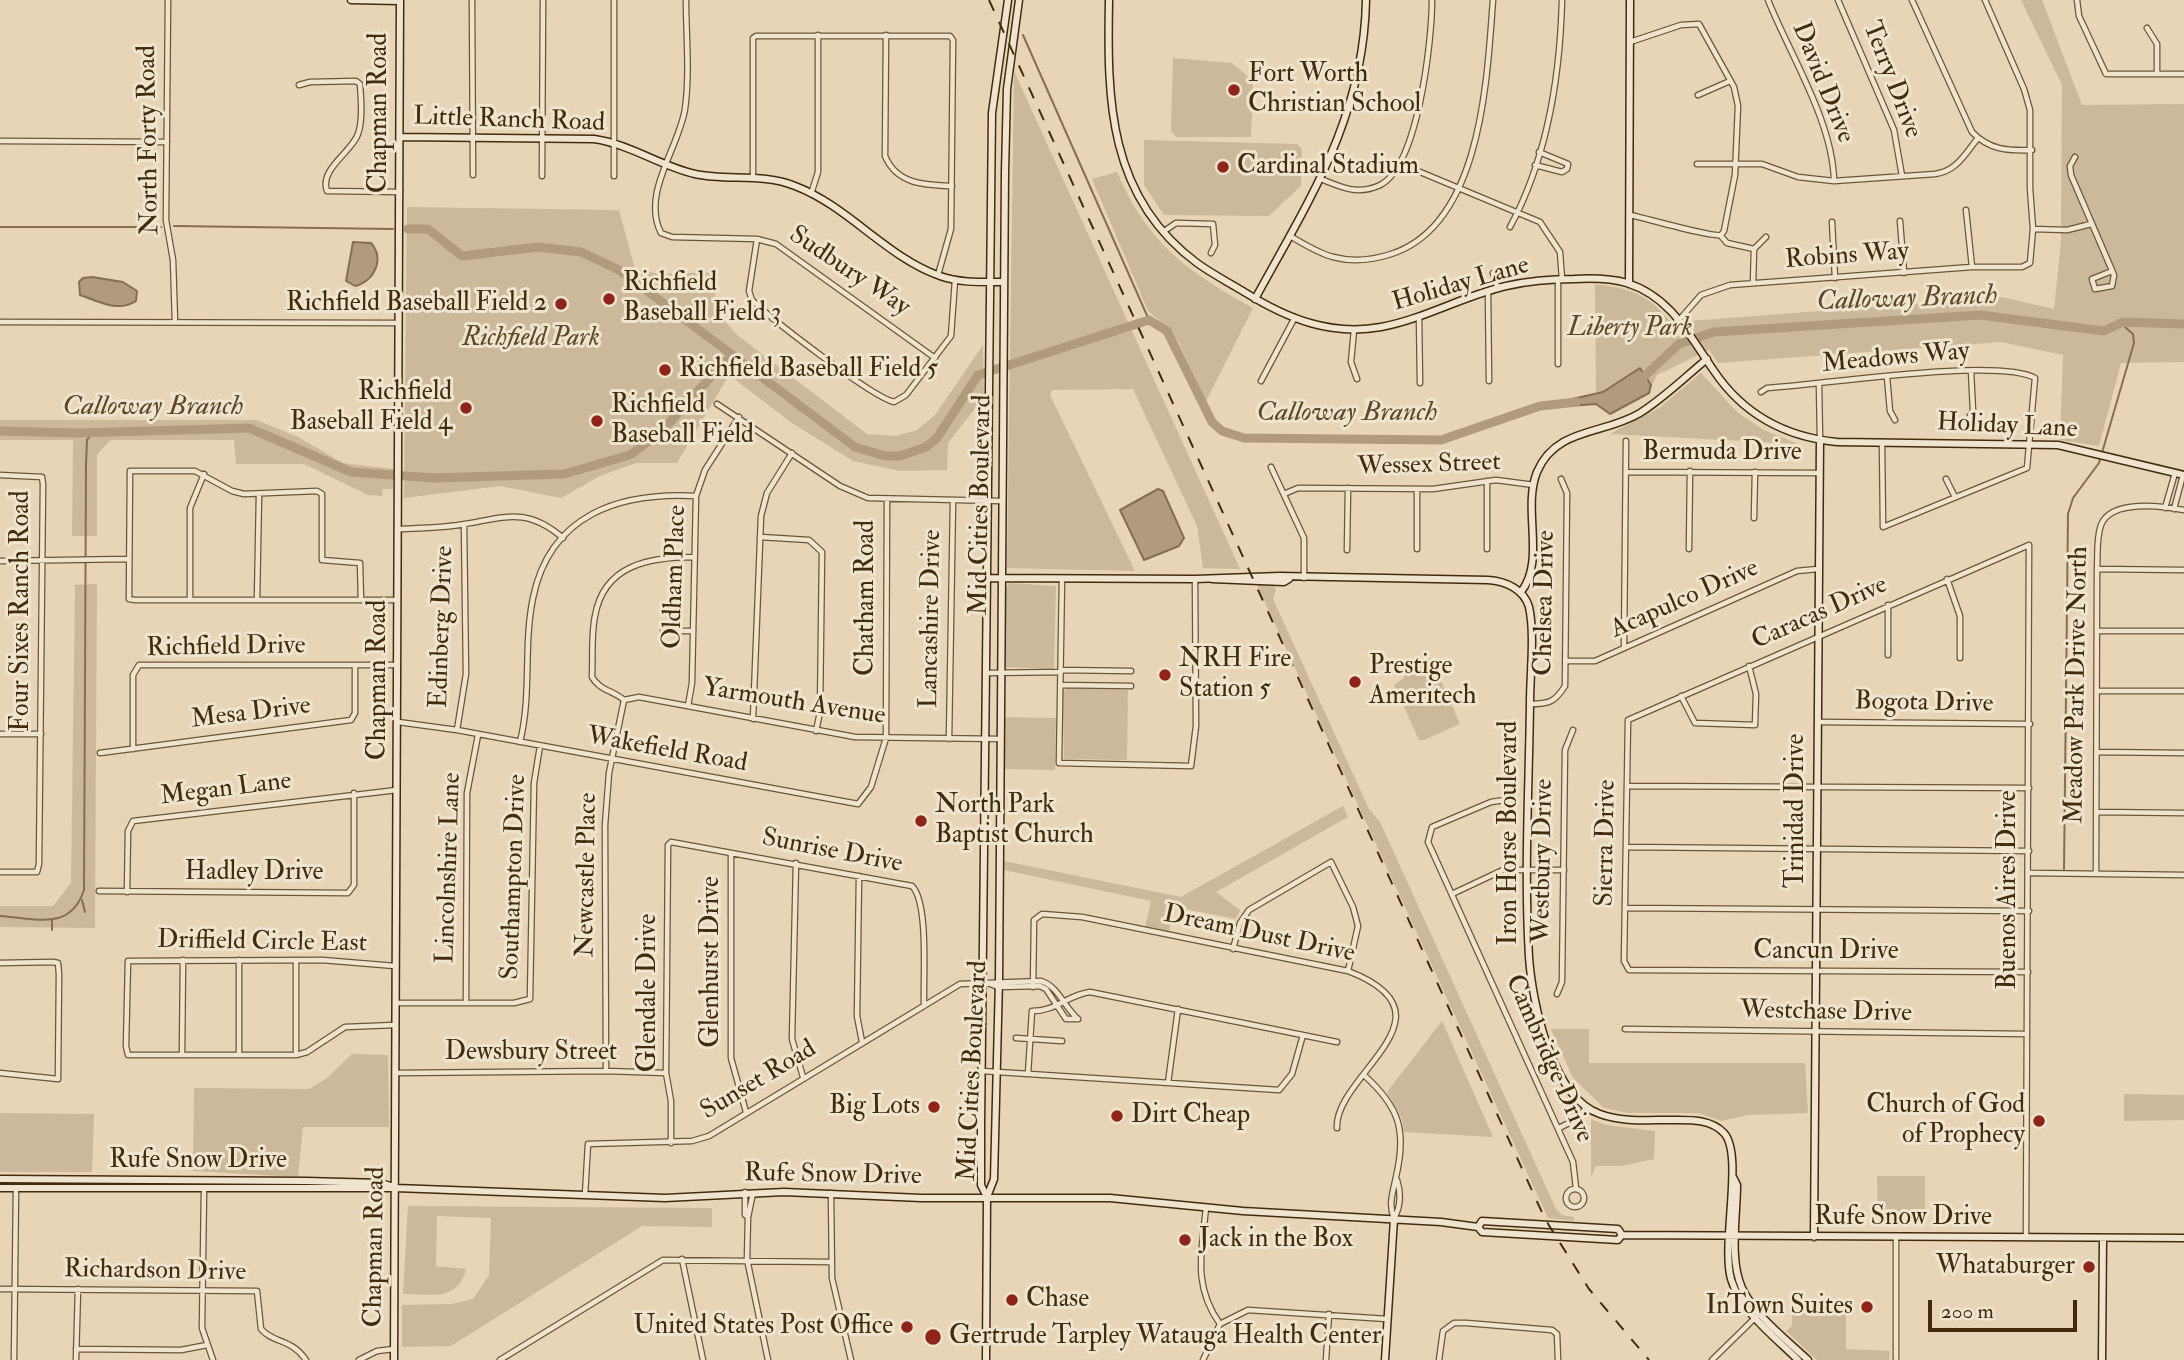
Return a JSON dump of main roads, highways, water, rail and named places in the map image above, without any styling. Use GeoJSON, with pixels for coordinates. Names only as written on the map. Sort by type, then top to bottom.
{"type":"FeatureCollection","features":[{"type":"Feature","properties":{"kind":"waterway"},"geometry":{"type":"LineString","coordinates":[[1023,35],[1149,320]]}},
{"type":"Feature","properties":{"kind":"waterway"},"geometry":{"type":"LineString","coordinates":[[174,226],[393,229]]}},
{"type":"Feature","properties":{"kind":"waterway"},"geometry":{"type":"LineString","coordinates":[[0,227],[161,227]]}},
{"type":"Feature","properties":{"kind":"waterway","name":"Calloway Branch"},"geometry":{"type":"LineString","coordinates":[[408,229],[428,229],[462,256],[538,247],[581,252],[619,270],[855,447],[885,456],[900,456],[926,447],[937,438],[978,375],[1149,320],[1167,331],[1212,422],[1222,431],[1244,438],[1441,440],[1540,406],[1577,402]]}},
{"type":"Feature","properties":{"kind":"waterway","name":"Calloway Branch"},"geometry":{"type":"LineString","coordinates":[[1636,384],[1679,344],[1714,332],[1980,315],[2104,331],[2123,322],[2184,324]]}},
{"type":"Feature","properties":{"kind":"waterway"},"geometry":{"type":"LineString","coordinates":[[2064,869],[2068,514],[2073,498],[2099,463],[2134,343],[2133,334],[2125,327],[2128,322]]}},
{"type":"Feature","properties":{"kind":"waterway","name":"Calloway Branch"},"geometry":{"type":"LineString","coordinates":[[0,431],[78,433],[249,428],[351,472],[434,478],[564,474],[630,455],[661,432],[725,361],[738,360]]}},
{"type":"Feature","properties":{"kind":"waterway"},"geometry":{"type":"LineString","coordinates":[[0,916],[39,920],[61,917],[78,903],[84,890],[86,465],[87,440],[93,432]]}},
{"type":"Feature","properties":{"kind":"waterway"},"geometry":{"type":"LineString","coordinates":[[82,900],[85,912]]}},
{"type":"Feature","properties":{"kind":"waterway"},"geometry":{"type":"LineString","coordinates":[[52,920],[52,930]]}},
{"type":"Feature","properties":{"kind":"railway"},"geometry":{"type":"LineString","coordinates":[[989,0],[1545,1219],[1589,1289],[1649,1360]]}},
{"type":"Feature","properties":{"kind":"place","name":"Fort Worth Christian School"},"geometry":{"type":"Point","coordinates":[1234,90]}},
{"type":"Feature","properties":{"kind":"place","name":"Cardinal Stadium"},"geometry":{"type":"Point","coordinates":[1223,167]}},
{"type":"Feature","properties":{"kind":"place","name":"Richfield Baseball Field 3"},"geometry":{"type":"Point","coordinates":[609,299]}},
{"type":"Feature","properties":{"kind":"place","name":"Richfield Baseball Field 2"},"geometry":{"type":"Point","coordinates":[561,304]}},
{"type":"Feature","properties":{"kind":"place","name":"Richfield Baseball Field 5"},"geometry":{"type":"Point","coordinates":[665,370]}},
{"type":"Feature","properties":{"kind":"place","name":"Richfield Baseball Field 4"},"geometry":{"type":"Point","coordinates":[466,408]}},
{"type":"Feature","properties":{"kind":"place","name":"Richfield Baseball Field"},"geometry":{"type":"Point","coordinates":[597,421]}},
{"type":"Feature","properties":{"kind":"place","name":"NRH Fire Station 5"},"geometry":{"type":"Point","coordinates":[1165,675]}},
{"type":"Feature","properties":{"kind":"place","name":"Prestige Ameritech"},"geometry":{"type":"Point","coordinates":[1355,682]}},
{"type":"Feature","properties":{"kind":"place","name":"North Park Baptist Church"},"geometry":{"type":"Point","coordinates":[921,821]}},
{"type":"Feature","properties":{"kind":"place","name":"Big Lots"},"geometry":{"type":"Point","coordinates":[934,1107]}},
{"type":"Feature","properties":{"kind":"place","name":"Dirt Cheap"},"geometry":{"type":"Point","coordinates":[1117,1116]}},
{"type":"Feature","properties":{"kind":"place","name":"Church of God of Prophecy"},"geometry":{"type":"Point","coordinates":[2039,1121]}},
{"type":"Feature","properties":{"kind":"place","name":"Jack in the Box"},"geometry":{"type":"Point","coordinates":[1185,1240]}},
{"type":"Feature","properties":{"kind":"place","name":"Whataburger"},"geometry":{"type":"Point","coordinates":[2089,1267]}},
{"type":"Feature","properties":{"kind":"place","name":"Chase"},"geometry":{"type":"Point","coordinates":[1012,1300]}},
{"type":"Feature","properties":{"kind":"place","name":"InTown Suites"},"geometry":{"type":"Point","coordinates":[1867,1307]}},
{"type":"Feature","properties":{"kind":"place","name":"United States Post Office"},"geometry":{"type":"Point","coordinates":[907,1327]}},
{"type":"Feature","properties":{"kind":"place","name":"Gertrude Tarpley Watauga Health Center"},"geometry":{"type":"Point","coordinates":[933,1337]}},
{"type":"Feature","properties":{"kind":"park label","name":"Liberty Park"},"geometry":{"type":"Point","coordinates":[1630,329]}},
{"type":"Feature","properties":{"kind":"park label","name":"Richfield Park"},"geometry":{"type":"Point","coordinates":[531,339]}}]}
